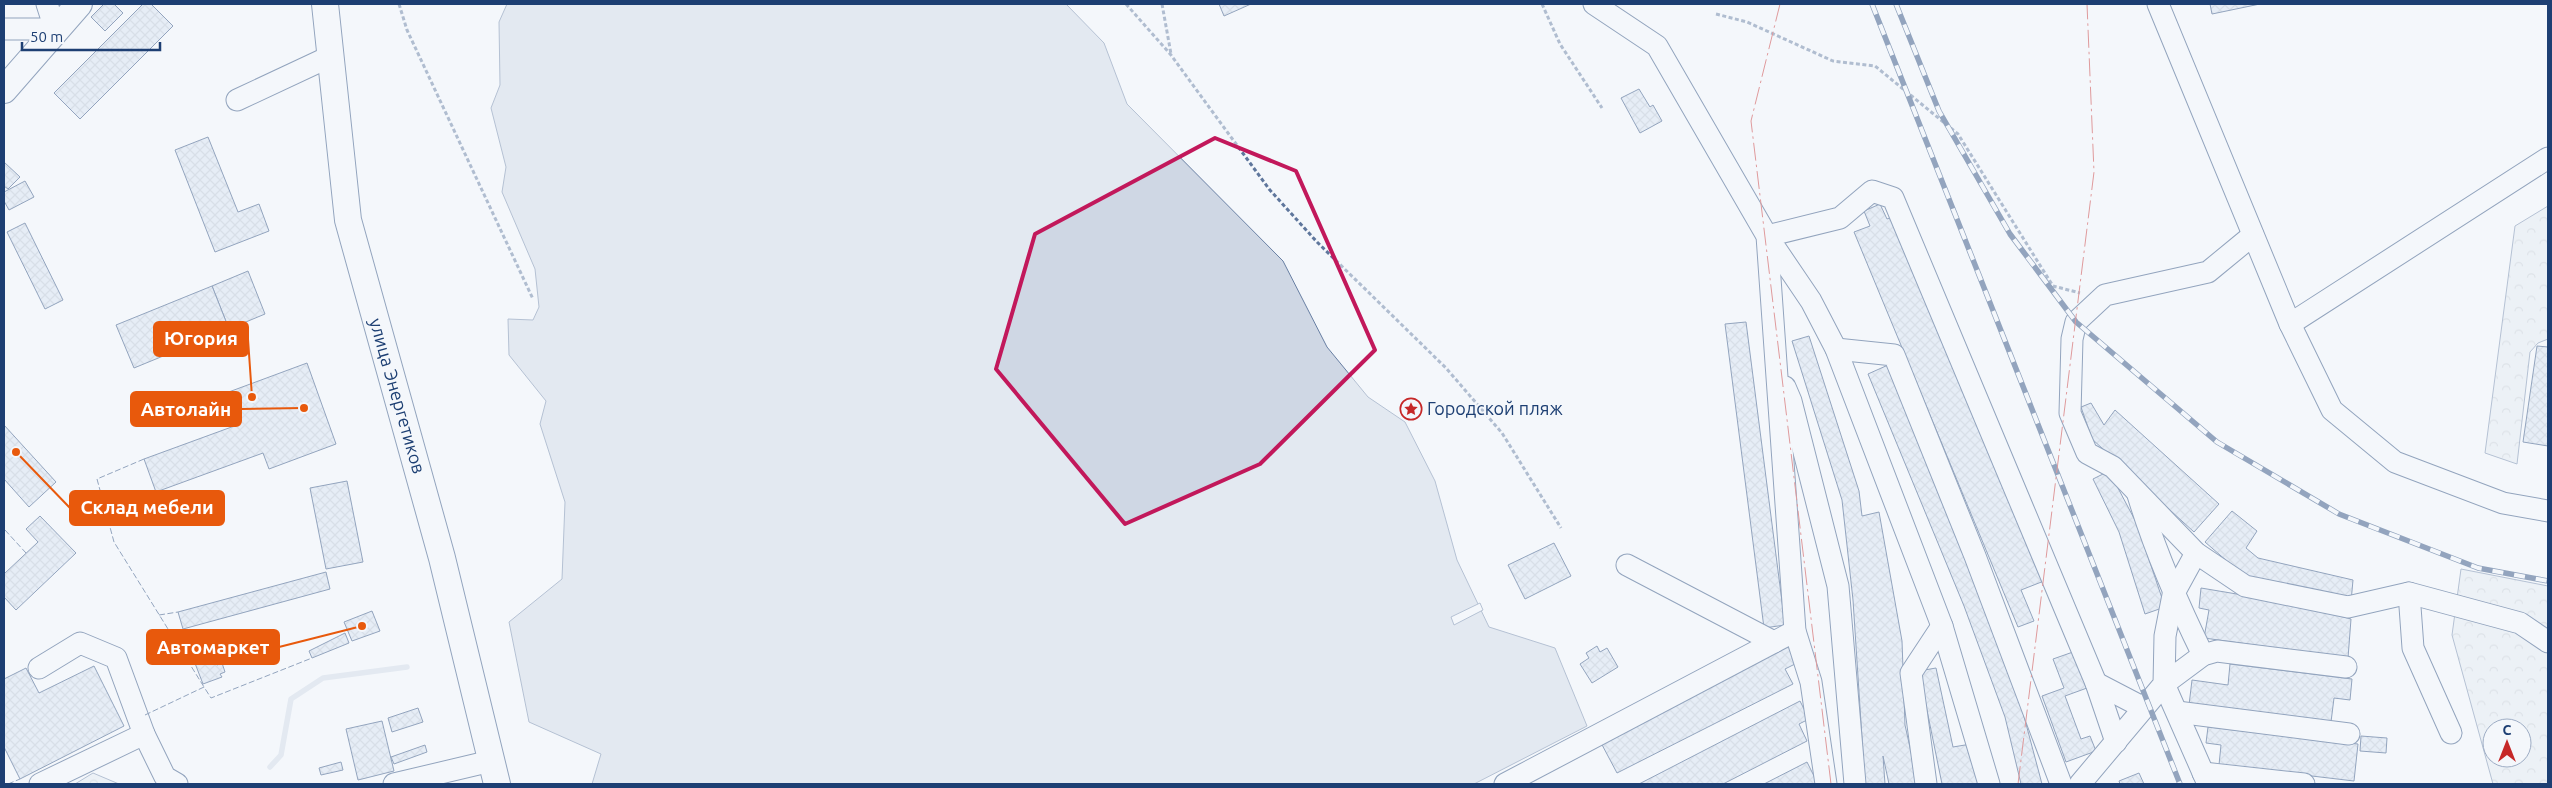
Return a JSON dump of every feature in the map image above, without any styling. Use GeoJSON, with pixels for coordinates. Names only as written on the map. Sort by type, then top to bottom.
{"type":"FeatureCollection","features":[{"type":"Feature","properties":{"kind":"main road"},"geometry":{"type":"LineString","coordinates":[[4,90],[55,29],[79,4]]}},
{"type":"Feature","properties":{"kind":"main road","name":"улица Энергетиков"},"geometry":{"type":"LineString","coordinates":[[326,4],[348,220],[442,558],[485,774]]}},
{"type":"Feature","properties":{"kind":"street"},"geometry":{"type":"LineString","coordinates":[[4,29],[55,29],[47,4]]}},
{"type":"Feature","properties":{"kind":"street"},"geometry":{"type":"LineString","coordinates":[[2158,4],[2290,324],[2332,410],[2395,462],[2503,503],[2548,511]]}},
{"type":"Feature","properties":{"kind":"street"},"geometry":{"type":"LineString","coordinates":[[1597,5],[1656,46],[1767,236],[1811,301],[1836,349],[1942,626],[1989,784]]}},
{"type":"Feature","properties":{"kind":"street"},"geometry":{"type":"LineString","coordinates":[[237,100],[331,56]]}},
{"type":"Feature","properties":{"kind":"street"},"geometry":{"type":"LineString","coordinates":[[2290,324],[2548,158]]}},
{"type":"Feature","properties":{"kind":"street"},"geometry":{"type":"LineString","coordinates":[[1767,236],[1840,218],[1872,191],[1893,198],[2096,683],[2116,742]]}},
{"type":"Feature","properties":{"kind":"street"},"geometry":{"type":"LineString","coordinates":[[2253,235],[2208,272],[2105,296],[2076,322],[2072,339],[2070,413],[2088,452],[2113,467],[2196,553],[2245,586],[2348,608],[2409,593],[2520,623],[2548,642]]}},
{"type":"Feature","properties":{"kind":"street"},"geometry":{"type":"LineString","coordinates":[[1767,236],[1795,631],[1811,682],[1826,784]]}},
{"type":"Feature","properties":{"kind":"street"},"geometry":{"type":"LineString","coordinates":[[1836,349],[1894,355],[1975,556],[2061,784]]}},
{"type":"Feature","properties":{"kind":"street"},"geometry":{"type":"LineString","coordinates":[[1776,366],[1791,401],[1838,586],[1856,784]]}},
{"type":"Feature","properties":{"kind":"street"},"geometry":{"type":"LineString","coordinates":[[2136,490],[2154,548],[2173,595],[2202,654]]}},
{"type":"Feature","properties":{"kind":"street"},"geometry":{"type":"LineString","coordinates":[[2196,553],[2173,595],[2165,636],[2164,684],[2206,779],[2304,784]]}},
{"type":"Feature","properties":{"kind":"street"},"geometry":{"type":"LineString","coordinates":[[1627,565],[1774,642]]}},
{"type":"Feature","properties":{"kind":"street"},"geometry":{"type":"LineString","coordinates":[[2409,593],[2413,648],[2451,733]]}},
{"type":"Feature","properties":{"kind":"street"},"geometry":{"type":"LineString","coordinates":[[1926,784],[1911,673],[1942,626]]}},
{"type":"Feature","properties":{"kind":"street"},"geometry":{"type":"LineString","coordinates":[[1505,784],[1795,631]]}},
{"type":"Feature","properties":{"kind":"street"},"geometry":{"type":"LineString","coordinates":[[39,668],[80,643],[116,658],[144,734],[165,776],[177,784]]}},
{"type":"Feature","properties":{"kind":"street"},"geometry":{"type":"LineString","coordinates":[[2080,784],[2164,684],[2202,654],[2217,651],[2346,667]]}},
{"type":"Feature","properties":{"kind":"street"},"geometry":{"type":"LineString","coordinates":[[2096,683],[2144,708]]}},
{"type":"Feature","properties":{"kind":"street"},"geometry":{"type":"LineString","coordinates":[[2177,712],[2349,734]]}},
{"type":"Feature","properties":{"kind":"street"},"geometry":{"type":"LineString","coordinates":[[40,784],[144,734]]}},
{"type":"Feature","properties":{"kind":"street"},"geometry":{"type":"LineString","coordinates":[[394,784],[485,774]]}},
{"type":"Feature","properties":{"kind":"path"},"geometry":{"type":"LineString","coordinates":[[399,4],[407,30],[533,299]]}},
{"type":"Feature","properties":{"kind":"path"},"geometry":{"type":"LineString","coordinates":[[1126,4],[1171,55],[1269,189],[1317,242],[1446,368],[1502,433],[1561,528]]}},
{"type":"Feature","properties":{"kind":"path"},"geometry":{"type":"LineString","coordinates":[[1162,4],[1171,55]]}},
{"type":"Feature","properties":{"kind":"path"},"geometry":{"type":"LineString","coordinates":[[1542,4],[1560,44],[1602,108]]}},
{"type":"Feature","properties":{"kind":"path"},"geometry":{"type":"LineString","coordinates":[[1716,14],[1748,22],[1833,61],[1875,66],[1958,134],[2053,286],[2090,296],[2096,304]]}},
{"type":"Feature","properties":{"kind":"highlighted area"},"geometry":{"type":"Polygon","coordinates":[[[1215,138],[1296,171],[1375,350],[1260,464],[1125,524],[996,369],[1035,234],[1215,138]]]}},
{"type":"Feature","properties":{"kind":"green space"},"geometry":{"type":"Polygon","coordinates":[[[2548,206],[2548,339],[2538,343],[2530,352],[2517,464],[2485,453],[2515,226],[2548,206]]]}},
{"type":"Feature","properties":{"kind":"green space"},"geometry":{"type":"Polygon","coordinates":[[[2461,569],[2548,586],[2548,784],[2493,784],[2489,768],[2532,768],[2532,718],[2482,718],[2482,744],[2452,635],[2461,569]]]}},
{"type":"Feature","properties":{"kind":"green space"},"geometry":{"type":"Polygon","coordinates":[[[93,773],[119,784],[75,784],[93,773]]]}},
{"type":"Feature","properties":{"kind":"shaded area"},"geometry":{"type":"Polygon","coordinates":[[[507,4],[1066,4],[1104,43],[1127,104],[1283,261],[1327,347],[1368,397],[1405,422],[1435,481],[1457,560],[1489,627],[1555,648],[1587,726],[1474,784],[592,784],[601,754],[529,722],[509,622],[562,579],[565,502],[540,424],[546,401],[509,355],[508,319],[533,320],[539,307],[535,269],[502,192],[506,167],[491,108],[500,85],[499,22],[507,4]]]}},
{"type":"Feature","properties":{"kind":"pier"},"geometry":{"type":"Polygon","coordinates":[[[1480,603],[1483,610],[1454,625],[1451,617],[1480,603]]]}},
{"type":"Feature","properties":{"kind":"building"},"geometry":{"type":"Polygon","coordinates":[[[104,4],[114,4],[123,13],[105,31],[91,17],[104,4]]]}},
{"type":"Feature","properties":{"kind":"building"},"geometry":{"type":"Polygon","coordinates":[[[143,4],[151,4],[173,26],[80,119],[54,93],[143,4]]]}},
{"type":"Feature","properties":{"kind":"building"},"geometry":{"type":"Polygon","coordinates":[[[1219,4],[1251,4],[1224,16],[1219,4]]]}},
{"type":"Feature","properties":{"kind":"building"},"geometry":{"type":"Polygon","coordinates":[[[2210,4],[2260,4],[2212,14],[2210,4]]]}},
{"type":"Feature","properties":{"kind":"building"},"geometry":{"type":"Polygon","coordinates":[[[1639,89],[1650,107],[1653,105],[1662,121],[1640,133],[1621,98],[1639,89]]]}},
{"type":"Feature","properties":{"kind":"building"},"geometry":{"type":"Polygon","coordinates":[[[208,137],[238,212],[259,204],[269,231],[215,252],[175,150],[208,137]]]}},
{"type":"Feature","properties":{"kind":"building"},"geometry":{"type":"Polygon","coordinates":[[[4,162],[20,177],[8,189],[4,186],[4,162]]]}},
{"type":"Feature","properties":{"kind":"building"},"geometry":{"type":"Polygon","coordinates":[[[25,181],[34,197],[9,210],[4,201],[4,192],[25,181]]]}},
{"type":"Feature","properties":{"kind":"building"},"geometry":{"type":"Polygon","coordinates":[[[1880,204],[1887,219],[1892,217],[2044,581],[2021,590],[2034,621],[2018,627],[1854,232],[1870,226],[1864,211],[1880,204]]]}},
{"type":"Feature","properties":{"kind":"building"},"geometry":{"type":"Polygon","coordinates":[[[25,223],[63,300],[45,309],[7,232],[25,223]]]}},
{"type":"Feature","properties":{"kind":"building"},"geometry":{"type":"Polygon","coordinates":[[[248,271],[265,314],[229,329],[212,286],[248,271]]]}},
{"type":"Feature","properties":{"kind":"building"},"geometry":{"type":"Polygon","coordinates":[[[212,286],[229,329],[134,368],[116,325],[212,286]]]}},
{"type":"Feature","properties":{"kind":"building"},"geometry":{"type":"Polygon","coordinates":[[[1746,322],[1785,625],[1764,628],[1725,324],[1746,322]]]}},
{"type":"Feature","properties":{"kind":"building"},"geometry":{"type":"Polygon","coordinates":[[[1809,336],[1859,491],[1862,516],[1879,512],[1902,641],[1905,725],[1918,784],[1889,784],[1883,756],[1885,784],[1865,784],[1853,600],[1842,500],[1792,341],[1809,336]]]}},
{"type":"Feature","properties":{"kind":"building"},"geometry":{"type":"Polygon","coordinates":[[[2537,346],[2548,347],[2548,446],[2523,442],[2537,346]]]}},
{"type":"Feature","properties":{"kind":"building"},"geometry":{"type":"Polygon","coordinates":[[[307,363],[336,444],[269,469],[263,453],[156,492],[144,459],[237,425],[226,393],[307,363]]]}},
{"type":"Feature","properties":{"kind":"building"},"geometry":{"type":"Polygon","coordinates":[[[1888,365],[2017,690],[2042,784],[2021,784],[2005,717],[1964,606],[1868,374],[1888,365]]]}},
{"type":"Feature","properties":{"kind":"building"},"geometry":{"type":"Polygon","coordinates":[[[2091,403],[2104,425],[2115,410],[2219,504],[2194,532],[2092,439],[2081,407],[2091,403]]]}},
{"type":"Feature","properties":{"kind":"building"},"geometry":{"type":"Polygon","coordinates":[[[4,425],[56,482],[29,507],[4,479],[4,425]]]}},
{"type":"Feature","properties":{"kind":"building"},"geometry":{"type":"Polygon","coordinates":[[[2109,471],[2137,524],[2165,607],[2145,614],[2119,532],[2093,479],[2109,471]]]}},
{"type":"Feature","properties":{"kind":"building"},"geometry":{"type":"Polygon","coordinates":[[[347,481],[363,562],[326,569],[310,488],[347,481]]]}},
{"type":"Feature","properties":{"kind":"building"},"geometry":{"type":"Polygon","coordinates":[[[2232,511],[2257,531],[2246,548],[2258,558],[2353,580],[2351,602],[2243,575],[2205,542],[2232,511]]]}},
{"type":"Feature","properties":{"kind":"building"},"geometry":{"type":"Polygon","coordinates":[[[40,516],[76,553],[16,610],[4,597],[4,574],[38,542],[26,529],[40,516]]]}},
{"type":"Feature","properties":{"kind":"building"},"geometry":{"type":"Polygon","coordinates":[[[1554,543],[1571,576],[1525,599],[1508,565],[1554,543]]]}},
{"type":"Feature","properties":{"kind":"building"},"geometry":{"type":"Polygon","coordinates":[[[326,572],[330,589],[183,629],[178,612],[326,572]]]}},
{"type":"Feature","properties":{"kind":"building"},"geometry":{"type":"Polygon","coordinates":[[[2201,588],[2302,605],[2351,619],[2348,658],[2204,638],[2209,610],[2199,608],[2201,588]]]}},
{"type":"Feature","properties":{"kind":"building"},"geometry":{"type":"Polygon","coordinates":[[[372,611],[380,631],[352,641],[344,622],[372,611]]]}},
{"type":"Feature","properties":{"kind":"building"},"geometry":{"type":"Polygon","coordinates":[[[205,633],[217,665],[222,663],[225,672],[220,674],[222,677],[203,684],[186,640],[205,633]]]}},
{"type":"Feature","properties":{"kind":"building"},"geometry":{"type":"Polygon","coordinates":[[[345,633],[349,643],[312,658],[309,651],[345,633]]]}},
{"type":"Feature","properties":{"kind":"building"},"geometry":{"type":"Polygon","coordinates":[[[1791,645],[1799,662],[1785,669],[1793,684],[1617,773],[1600,741],[1791,645]]]}},
{"type":"Feature","properties":{"kind":"building"},"geometry":{"type":"Polygon","coordinates":[[[1597,646],[1600,652],[1607,648],[1618,667],[1592,683],[1580,664],[1589,658],[1586,653],[1597,646]]]}},
{"type":"Feature","properties":{"kind":"building"},"geometry":{"type":"Polygon","coordinates":[[[2073,652],[2087,688],[2065,696],[2081,739],[2090,736],[2096,751],[2066,762],[2042,696],[2064,688],[2053,659],[2073,652]]]}},
{"type":"Feature","properties":{"kind":"building"},"geometry":{"type":"Polygon","coordinates":[[[2230,664],[2352,679],[2350,700],[2334,698],[2331,722],[2189,705],[2192,680],[2228,685],[2230,664]]]}},
{"type":"Feature","properties":{"kind":"building"},"geometry":{"type":"Polygon","coordinates":[[[94,666],[124,726],[20,779],[4,747],[4,679],[26,668],[39,693],[94,666]]]}},
{"type":"Feature","properties":{"kind":"building"},"geometry":{"type":"Polygon","coordinates":[[[1936,668],[1953,747],[1971,744],[1979,784],[1942,784],[1919,671],[1936,668]]]}},
{"type":"Feature","properties":{"kind":"building"},"geometry":{"type":"Polygon","coordinates":[[[1800,701],[1809,719],[1799,724],[1807,741],[1723,784],[1639,784],[1800,701]]]}},
{"type":"Feature","properties":{"kind":"building"},"geometry":{"type":"Polygon","coordinates":[[[418,708],[423,722],[392,732],[388,718],[418,708]]]}},
{"type":"Feature","properties":{"kind":"building"},"geometry":{"type":"Polygon","coordinates":[[[382,721],[394,771],[358,780],[346,729],[382,721]]]}},
{"type":"Feature","properties":{"kind":"building"},"geometry":{"type":"Polygon","coordinates":[[[2208,727],[2358,744],[2354,781],[2219,765],[2221,745],[2206,743],[2208,727]]]}},
{"type":"Feature","properties":{"kind":"building"},"geometry":{"type":"Polygon","coordinates":[[[2361,736],[2387,738],[2386,753],[2360,751],[2361,736]]]}},
{"type":"Feature","properties":{"kind":"building"},"geometry":{"type":"Polygon","coordinates":[[[425,745],[427,752],[394,764],[391,757],[425,745]]]}},
{"type":"Feature","properties":{"kind":"building"},"geometry":{"type":"Polygon","coordinates":[[[341,762],[343,770],[321,775],[319,768],[341,762]]]}},
{"type":"Feature","properties":{"kind":"building"},"geometry":{"type":"Polygon","coordinates":[[[1807,762],[1818,784],[1764,784],[1807,762]]]}},
{"type":"Feature","properties":{"kind":"building"},"geometry":{"type":"Polygon","coordinates":[[[2139,773],[2144,784],[2120,784],[2119,781],[2139,773]]]}},
{"type":"Feature","properties":{"kind":"waterway"},"geometry":{"type":"LineString","coordinates":[[270,767],[281,755],[291,699],[323,678],[407,667]]}},
{"type":"Feature","properties":{"kind":"railway"},"geometry":{"type":"LineString","coordinates":[[1872,4],[2180,784]]}},
{"type":"Feature","properties":{"kind":"railway"},"geometry":{"type":"LineString","coordinates":[[1896,4],[1939,111],[2010,234],[2076,322],[2217,442],[2339,514],[2478,568],[2548,581]]}},
{"type":"Feature","properties":{"kind":"fence"},"geometry":{"type":"LineString","coordinates":[[144,459],[97,479],[114,542],[204,687]]}},
{"type":"Feature","properties":{"kind":"fence"},"geometry":{"type":"LineString","coordinates":[[5,530],[26,553]]}},
{"type":"Feature","properties":{"kind":"fence"},"geometry":{"type":"LineString","coordinates":[[159,615],[178,612]]}},
{"type":"Feature","properties":{"kind":"fence"},"geometry":{"type":"LineString","coordinates":[[145,715],[204,687],[211,698],[312,658]]}},
{"type":"Feature","properties":{"kind":"fence"},"geometry":{"type":"LineString","coordinates":[[8,784],[20,779]]}},
{"type":"Feature","properties":{"kind":"power"},"geometry":{"type":"LineString","coordinates":[[1780,4],[1751,121],[1831,784]]}},
{"type":"Feature","properties":{"kind":"power"},"geometry":{"type":"LineString","coordinates":[[2018,784],[2094,172],[2087,4]]}},
{"type":"Feature","properties":{"kind":"place","name":"Югория"},"geometry":{"type":"Point","coordinates":[252,397]}},
{"type":"Feature","properties":{"kind":"place","name":"Автолайн"},"geometry":{"type":"Point","coordinates":[304,408]}},
{"type":"Feature","properties":{"kind":"place","name":"Городской пляж"},"geometry":{"type":"Point","coordinates":[1411,409]}},
{"type":"Feature","properties":{"kind":"place","name":"Склад мебели"},"geometry":{"type":"Point","coordinates":[16,452]}},
{"type":"Feature","properties":{"kind":"place","name":"Автомаркет"},"geometry":{"type":"Point","coordinates":[362,626]}}]}
